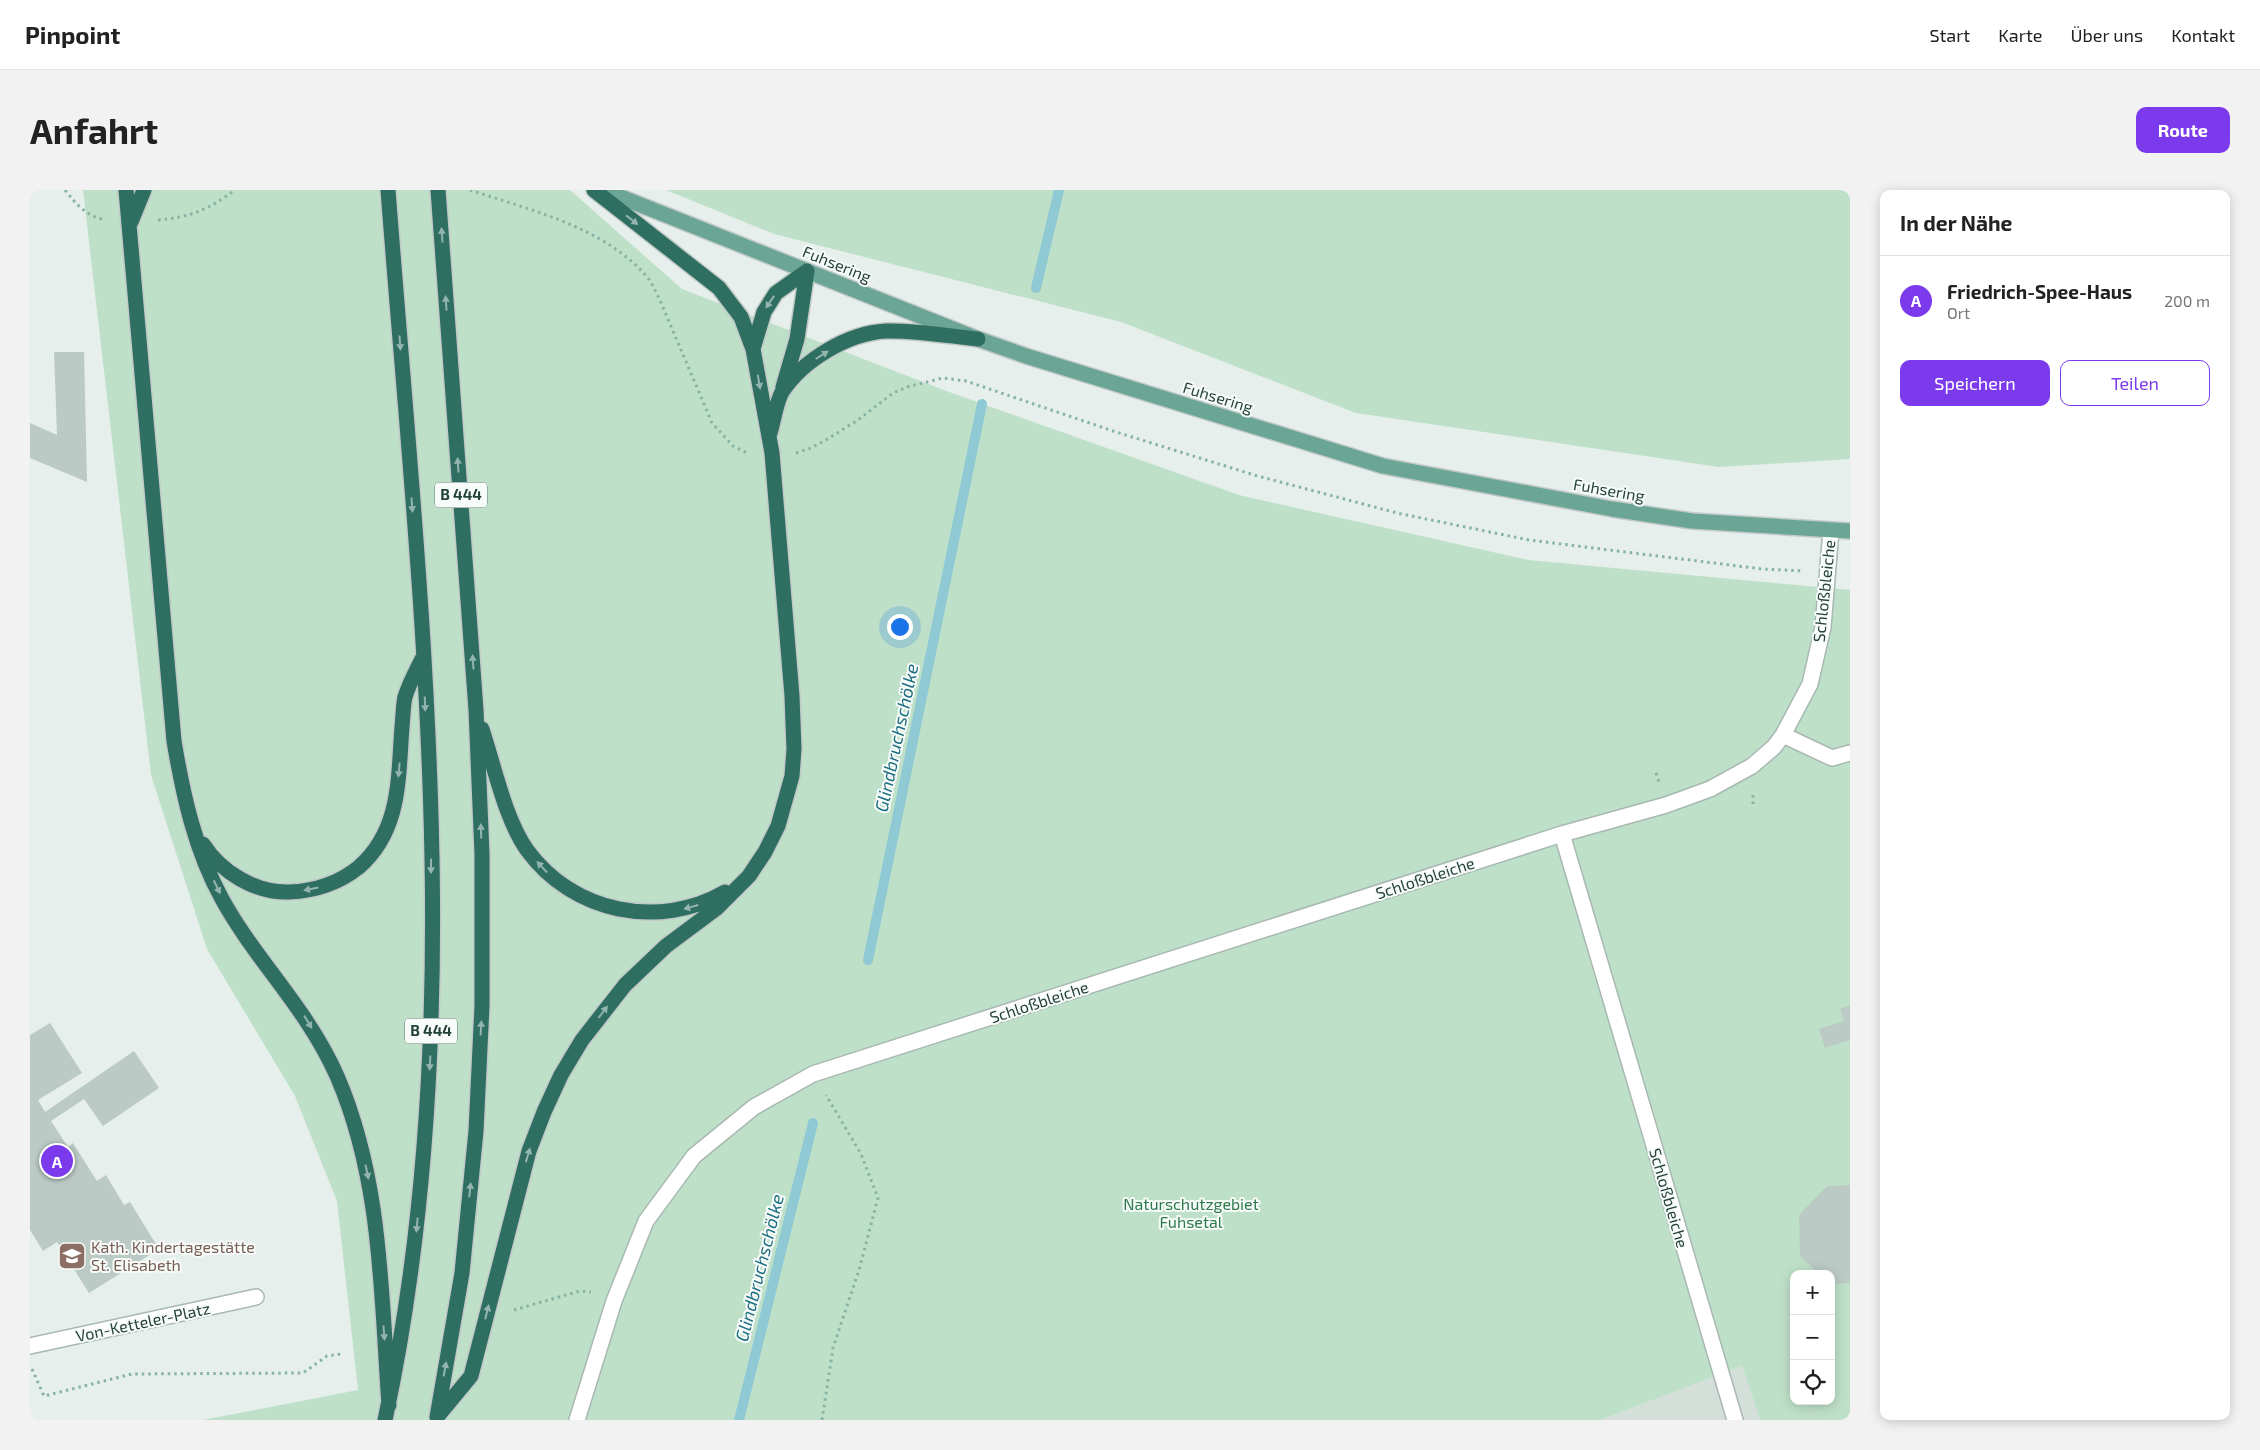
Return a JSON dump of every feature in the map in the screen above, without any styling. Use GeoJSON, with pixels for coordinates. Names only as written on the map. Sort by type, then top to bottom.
{"type":"FeatureCollection","features":[{"type":"Feature","properties":{"kind":"highway"},"geometry":{"type":"LineString","coordinates":[[126,190],[174,741],[182,786],[208,871],[222,899],[239,926],[301,1010],[336,1075],[350,1110],[363,1152],[372,1195],[387,1413]]}},
{"type":"Feature","properties":{"kind":"highway"},"geometry":{"type":"LineString","coordinates":[[130,224],[144,190]]}},
{"type":"Feature","properties":{"kind":"highway","name":"B 444"},"geometry":{"type":"LineString","coordinates":[[387,1413],[415,1256],[426,1125],[432,1011],[431,851],[423,655],[388,190]]}},
{"type":"Feature","properties":{"kind":"highway","name":"B 444"},"geometry":{"type":"LineString","coordinates":[[437,1418],[462,1273],[476,1131],[482,1006],[482,854],[476,710],[438,190]]}},
{"type":"Feature","properties":{"kind":"highway"},"geometry":{"type":"LineString","coordinates":[[437,1418],[471,1376],[529,1151],[561,1075],[582,1040],[625,985],[666,946],[718,908],[749,876],[765,852],[778,826],[792,776],[794,749],[792,696],[772,453],[753,349],[741,317],[719,288],[594,190]]}},
{"type":"Feature","properties":{"kind":"highway"},"geometry":{"type":"LineString","coordinates":[[769,436],[797,339],[807,271]]}},
{"type":"Feature","properties":{"kind":"highway"},"geometry":{"type":"LineString","coordinates":[[753,349],[764,312],[776,293],[807,271]]}},
{"type":"Feature","properties":{"kind":"highway"},"geometry":{"type":"LineString","coordinates":[[781,393],[816,358],[838,345],[861,336],[885,331],[978,339]]}},
{"type":"Feature","properties":{"kind":"highway"},"geometry":{"type":"LineString","coordinates":[[193,826],[204,846],[219,864],[238,878],[259,887],[282,892],[305,891],[328,886],[349,875],[366,860],[381,842],[391,822],[396,799],[405,697],[423,655]]}},
{"type":"Feature","properties":{"kind":"highway"},"geometry":{"type":"LineString","coordinates":[[476,710],[514,826],[527,850],[545,870],[566,888],[589,900],[615,909],[642,913],[665,912],[688,908],[710,901],[749,876]]}},
{"type":"Feature","properties":{"kind":"main road","name":"Fuhsering"},"geometry":{"type":"LineString","coordinates":[[603,190],[978,339],[1383,466],[1612,509],[1692,521],[1850,531]]}},
{"type":"Feature","properties":{"kind":"street","name":"Schloßbleiche"},"geometry":{"type":"LineString","coordinates":[[576,1420],[614,1301],[646,1221],[694,1156],[754,1107],[814,1074],[1562,834],[1666,805],[1710,789],[1752,766],[1774,747],[1784,735],[1810,684],[1823,627],[1829,573],[1831,530]]}},
{"type":"Feature","properties":{"kind":"street"},"geometry":{"type":"LineString","coordinates":[[1784,735],[1832,758],[1850,753]]}},
{"type":"Feature","properties":{"kind":"street","name":"Schloßbleiche"},"geometry":{"type":"LineString","coordinates":[[1562,834],[1735,1420]]}},
{"type":"Feature","properties":{"kind":"street","name":"Von-Ketteler-Platz"},"geometry":{"type":"LineString","coordinates":[[30,1346],[256,1297]]}},
{"type":"Feature","properties":{"kind":"path"},"geometry":{"type":"LineString","coordinates":[[470,190],[567,224],[609,244],[623,254],[649,279],[712,423],[733,446],[747,452],[798,453],[812,448],[858,420],[893,393],[927,380],[943,378],[966,381],[1254,475],[1398,513],[1529,540],[1762,569],[1829,573]]}},
{"type":"Feature","properties":{"kind":"path"},"geometry":{"type":"LineString","coordinates":[[814,1074],[861,1154],[878,1198],[859,1270],[833,1348],[822,1420]]}},
{"type":"Feature","properties":{"kind":"path"},"geometry":{"type":"LineString","coordinates":[[514,1310],[580,1291],[589,1291],[614,1301]]}},
{"type":"Feature","properties":{"kind":"path"},"geometry":{"type":"LineString","coordinates":[[30,1364],[44,1396],[132,1374],[303,1373],[327,1356],[341,1354]]}},
{"type":"Feature","properties":{"kind":"shaded area"},"geometry":{"type":"Polygon","coordinates":[[[1742,1366],[1760,1420],[1600,1420],[1742,1366]]]}},
{"type":"Feature","properties":{"kind":"green space","name":"Naturschutzgebiet Fuhsetal"},"geometry":{"type":"Polygon","coordinates":[[[83,190],[570,190],[682,289],[949,392],[1239,495],[1528,560],[1850,590],[1850,1420],[1760,1420],[1742,1366],[1600,1420],[203,1420],[358,1390],[337,1201],[295,1096],[207,949],[151,775],[83,190]]]}},
{"type":"Feature","properties":{"kind":"green space"},"geometry":{"type":"Polygon","coordinates":[[[666,190],[1850,190],[1850,459],[1719,467],[1356,413],[1121,322],[774,234],[666,190]]]}},
{"type":"Feature","properties":{"kind":"building"},"geometry":{"type":"Polygon","coordinates":[[[54,352],[84,352],[87,482],[30,458],[30,423],[57,435],[54,352]]]}},
{"type":"Feature","properties":{"kind":"building"},"geometry":{"type":"Polygon","coordinates":[[[1850,1005],[1850,1040],[1825,1048],[1819,1029],[1844,1021],[1840,1009],[1850,1005]]]}},
{"type":"Feature","properties":{"kind":"building"},"geometry":{"type":"Polygon","coordinates":[[[50,1023],[82,1073],[38,1100],[45,1112],[134,1051],[159,1088],[103,1126],[84,1099],[51,1121],[68,1147],[73,1143],[97,1181],[106,1175],[124,1205],[130,1202],[159,1249],[89,1293],[57,1242],[43,1251],[30,1230],[30,1035],[50,1023]]]}},
{"type":"Feature","properties":{"kind":"building"},"geometry":{"type":"Polygon","coordinates":[[[1850,1185],[1850,1283],[1835,1284],[1835,1270],[1815,1270],[1800,1256],[1799,1215],[1827,1186],[1850,1185]]]}},
{"type":"Feature","properties":{"kind":"waterway","name":"Glindbruchschölke"},"geometry":{"type":"LineString","coordinates":[[1036,288],[1059,190]]}},
{"type":"Feature","properties":{"kind":"waterway","name":"Glindbruchschölke"},"geometry":{"type":"LineString","coordinates":[[868,960],[982,404]]}},
{"type":"Feature","properties":{"kind":"waterway","name":"Glindbruchschölke"},"geometry":{"type":"LineString","coordinates":[[739,1420],[813,1123]]}},
{"type":"Feature","properties":{"kind":"place","name":"Friedrich-Spee-Haus"},"geometry":{"type":"Point","coordinates":[57,1161]}},
{"type":"Feature","properties":{"kind":"place","name":"Kath. Kindertagestätte St. Elisabeth"},"geometry":{"type":"Point","coordinates":[72,1256]}}]}
